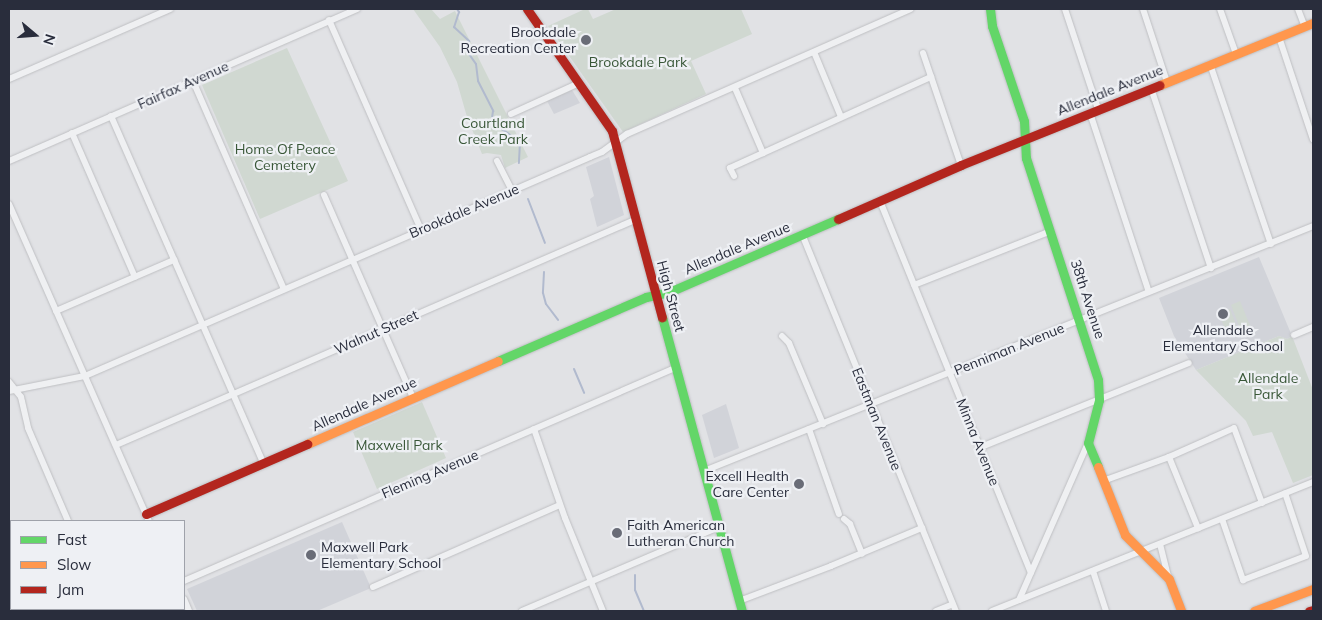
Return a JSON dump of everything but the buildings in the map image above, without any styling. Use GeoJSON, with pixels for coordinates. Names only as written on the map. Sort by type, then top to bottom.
{"type":"FeatureCollection","features":[{"type":"Feature","properties":{"kind":"main road","name":"High Street"},"geometry":{"type":"LineString","coordinates":[[527,9],[612,131],[742,611]]}},
{"type":"Feature","properties":{"kind":"main road","name":"38th Avenue"},"geometry":{"type":"LineString","coordinates":[[990,9],[992,26],[1024,121],[1026,158],[1093,359],[1100,400],[1088,443]]}},
{"type":"Feature","properties":{"kind":"main road","name":"Allendale Avenue"},"geometry":{"type":"LineString","coordinates":[[148,518],[263,463],[646,297],[669,292],[960,165],[1309,25]]}},
{"type":"Feature","properties":{"kind":"main road"},"geometry":{"type":"LineString","coordinates":[[1088,443],[1125,535],[1140,552],[1170,579],[1181,611]]}},
{"type":"Feature","properties":{"kind":"main road"},"geometry":{"type":"LineString","coordinates":[[1254,611],[1313,589]]}},
{"type":"Feature","properties":{"kind":"main road"},"geometry":{"type":"LineString","coordinates":[[1309,611],[1313,610]]}},
{"type":"Feature","properties":{"kind":"street"},"geometry":{"type":"LineString","coordinates":[[9,80],[170,9]]}},
{"type":"Feature","properties":{"kind":"street","name":"Fairfax Avenue"},"geometry":{"type":"LineString","coordinates":[[9,161],[357,9]]}},
{"type":"Feature","properties":{"kind":"street","name":"Brookdale Avenue"},"geometry":{"type":"LineString","coordinates":[[12,390],[85,376],[602,152],[627,134],[911,9]]}},
{"type":"Feature","properties":{"kind":"street"},"geometry":{"type":"LineString","coordinates":[[1065,9],[1149,292]]}},
{"type":"Feature","properties":{"kind":"street"},"geometry":{"type":"LineString","coordinates":[[1143,9],[1167,82]]}},
{"type":"Feature","properties":{"kind":"street"},"geometry":{"type":"LineString","coordinates":[[1220,9],[1236,54]]}},
{"type":"Feature","properties":{"kind":"street"},"geometry":{"type":"LineString","coordinates":[[1298,9],[1309,25]]}},
{"type":"Feature","properties":{"kind":"street"},"geometry":{"type":"LineString","coordinates":[[329,20],[421,230]]}},
{"type":"Feature","properties":{"kind":"street"},"geometry":{"type":"LineString","coordinates":[[1279,37],[1313,139]]}},
{"type":"Feature","properties":{"kind":"street"},"geometry":{"type":"LineString","coordinates":[[814,52],[842,117]]}},
{"type":"Feature","properties":{"kind":"street"},"geometry":{"type":"LineString","coordinates":[[923,53],[960,165]]}},
{"type":"Feature","properties":{"kind":"street"},"geometry":{"type":"LineString","coordinates":[[1210,64],[1271,244]]}},
{"type":"Feature","properties":{"kind":"street"},"geometry":{"type":"LineString","coordinates":[[734,176],[730,168],[931,77]]}},
{"type":"Feature","properties":{"kind":"street"},"geometry":{"type":"LineString","coordinates":[[193,81],[284,289]]}},
{"type":"Feature","properties":{"kind":"street"},"geometry":{"type":"LineString","coordinates":[[511,114],[578,83]]}},
{"type":"Feature","properties":{"kind":"street"},"geometry":{"type":"LineString","coordinates":[[735,88],[763,152]]}},
{"type":"Feature","properties":{"kind":"street"},"geometry":{"type":"LineString","coordinates":[[1151,88],[1211,268]]}},
{"type":"Feature","properties":{"kind":"street"},"geometry":{"type":"LineString","coordinates":[[111,116],[263,463]]}},
{"type":"Feature","properties":{"kind":"street"},"geometry":{"type":"LineString","coordinates":[[72,133],[135,277]]}},
{"type":"Feature","properties":{"kind":"street"},"geometry":{"type":"LineString","coordinates":[[497,162],[512,191]]}},
{"type":"Feature","properties":{"kind":"street"},"geometry":{"type":"LineString","coordinates":[[324,195],[413,398]]}},
{"type":"Feature","properties":{"kind":"street","name":"Minna Avenue"},"geometry":{"type":"LineString","coordinates":[[880,201],[1031,572]]}},
{"type":"Feature","properties":{"kind":"street"},"geometry":{"type":"LineString","coordinates":[[9,204],[10,213],[56,311],[148,518]]}},
{"type":"Feature","properties":{"kind":"street","name":"Walnut Street"},"geometry":{"type":"LineString","coordinates":[[116,445],[637,219]]}},
{"type":"Feature","properties":{"kind":"street","name":"Penniman Avenue"},"geometry":{"type":"LineString","coordinates":[[704,471],[1313,226]]}},
{"type":"Feature","properties":{"kind":"street"},"geometry":{"type":"LineString","coordinates":[[914,285],[1051,231]]}},
{"type":"Feature","properties":{"kind":"street","name":"Eastman Avenue"},"geometry":{"type":"LineString","coordinates":[[802,234],[956,611]]}},
{"type":"Feature","properties":{"kind":"street"},"geometry":{"type":"LineString","coordinates":[[56,311],[174,260]]}},
{"type":"Feature","properties":{"kind":"street"},"geometry":{"type":"LineString","coordinates":[[1294,335],[1313,327]]}},
{"type":"Feature","properties":{"kind":"street"},"geometry":{"type":"LineString","coordinates":[[782,336],[789,343],[823,424]]}},
{"type":"Feature","properties":{"kind":"street"},"geometry":{"type":"LineString","coordinates":[[981,447],[1189,363]]}},
{"type":"Feature","properties":{"kind":"street","name":"Fleming Avenue"},"geometry":{"type":"LineString","coordinates":[[185,581],[677,367]]}},
{"type":"Feature","properties":{"kind":"street"},"geometry":{"type":"LineString","coordinates":[[9,382],[12,390],[21,396],[28,428],[68,520]]}},
{"type":"Feature","properties":{"kind":"street"},"geometry":{"type":"LineString","coordinates":[[1103,481],[1169,457],[1234,428],[1262,503]]}},
{"type":"Feature","properties":{"kind":"street"},"geometry":{"type":"LineString","coordinates":[[534,429],[560,505],[603,611]]}},
{"type":"Feature","properties":{"kind":"street"},"geometry":{"type":"LineString","coordinates":[[809,430],[841,516],[850,524],[862,554]]}},
{"type":"Feature","properties":{"kind":"street"},"geometry":{"type":"LineString","coordinates":[[1019,600],[1088,443]]}},
{"type":"Feature","properties":{"kind":"street"},"geometry":{"type":"LineString","coordinates":[[1169,457],[1198,528]]}},
{"type":"Feature","properties":{"kind":"street"},"geometry":{"type":"LineString","coordinates":[[992,611],[1313,482]]}},
{"type":"Feature","properties":{"kind":"street"},"geometry":{"type":"LineString","coordinates":[[1222,519],[1243,580],[1306,556],[1286,493]]}},
{"type":"Feature","properties":{"kind":"street"},"geometry":{"type":"LineString","coordinates":[[372,586],[560,505]]}},
{"type":"Feature","properties":{"kind":"street"},"geometry":{"type":"LineString","coordinates":[[522,611],[719,527]]}},
{"type":"Feature","properties":{"kind":"street"},"geometry":{"type":"LineString","coordinates":[[739,601],[862,554],[922,528]]}},
{"type":"Feature","properties":{"kind":"street"},"geometry":{"type":"LineString","coordinates":[[1160,544],[1170,579]]}},
{"type":"Feature","properties":{"kind":"street"},"geometry":{"type":"LineString","coordinates":[[1092,571],[1106,611]]}},
{"type":"Feature","properties":{"kind":"street"},"geometry":{"type":"LineString","coordinates":[[936,611],[953,604]]}},
{"type":"Feature","properties":{"kind":"shaded area"},"geometry":{"type":"Polygon","coordinates":[[[572,90],[580,103],[554,114],[547,101],[572,90]]]}},
{"type":"Feature","properties":{"kind":"shaded area"},"geometry":{"type":"Polygon","coordinates":[[[609,157],[624,215],[597,227],[590,199],[594,196],[586,167],[609,157]]]}},
{"type":"Feature","properties":{"kind":"shaded area","name":"Allendale Elementary School"},"geometry":{"type":"Polygon","coordinates":[[[1259,257],[1292,336],[1287,339],[1279,336],[1196,370],[1174,336],[1159,298],[1259,257]]]}},
{"type":"Feature","properties":{"kind":"shaded area"},"geometry":{"type":"Polygon","coordinates":[[[726,404],[739,448],[714,458],[702,415],[726,404]]]}},
{"type":"Feature","properties":{"kind":"shaded area","name":"Maxwell Park Elementary School"},"geometry":{"type":"Polygon","coordinates":[[[342,522],[371,588],[317,611],[197,611],[187,589],[342,522]]]}},
{"type":"Feature","properties":{"kind":"green space","name":"Courtland Creek Park"},"geometry":{"type":"Polygon","coordinates":[[[413,9],[431,9],[440,19],[455,11],[528,157],[505,168],[501,155],[482,154],[467,117],[457,82],[440,47],[413,9]]]}},
{"type":"Feature","properties":{"kind":"green space","name":"Brookdale Park"},"geometry":{"type":"Polygon","coordinates":[[[588,9],[593,19],[616,9],[741,9],[752,34],[691,61],[706,94],[623,132],[548,26],[588,9]]]}},
{"type":"Feature","properties":{"kind":"green space","name":"Home Of Peace Cemetery"},"geometry":{"type":"Polygon","coordinates":[[[287,48],[348,181],[260,219],[202,85],[287,48]]]}},
{"type":"Feature","properties":{"kind":"green space"},"geometry":{"type":"Polygon","coordinates":[[[1240,301],[1251,328],[1241,331],[1231,305],[1240,301]]]}},
{"type":"Feature","properties":{"kind":"green space"},"geometry":{"type":"Polygon","coordinates":[[[1230,309],[1237,327],[1226,331],[1219,314],[1230,309]]]}},
{"type":"Feature","properties":{"kind":"green space","name":"Allendale Park"},"geometry":{"type":"Polygon","coordinates":[[[1279,336],[1287,339],[1292,336],[1313,390],[1313,475],[1293,483],[1272,432],[1253,436],[1246,421],[1196,370],[1279,336]]]}},
{"type":"Feature","properties":{"kind":"green space","name":"Maxwell Park"},"geometry":{"type":"Polygon","coordinates":[[[422,402],[446,458],[377,489],[353,432],[422,402]]]}},
{"type":"Feature","properties":{"kind":"waterway"},"geometry":{"type":"LineString","coordinates":[[457,9],[459,12],[454,27],[469,41],[469,54],[476,64],[478,81],[493,111],[492,118],[496,125],[520,142],[519,163]]}},
{"type":"Feature","properties":{"kind":"waterway"},"geometry":{"type":"LineString","coordinates":[[528,199],[545,243]]}},
{"type":"Feature","properties":{"kind":"waterway"},"geometry":{"type":"LineString","coordinates":[[544,272],[543,293],[546,304],[558,320]]}},
{"type":"Feature","properties":{"kind":"waterway"},"geometry":{"type":"LineString","coordinates":[[574,369],[584,393]]}},
{"type":"Feature","properties":{"kind":"waterway"},"geometry":{"type":"LineString","coordinates":[[635,575],[635,590],[644,611]]}},
{"type":"Feature","properties":{"kind":"traffic: fast"},"geometry":{"type":"LineString","coordinates":[[990,9],[992,26],[1024,121],[1026,158],[1098,380],[1099,400],[1088,443],[1098,467]]}},
{"type":"Feature","properties":{"kind":"traffic: fast"},"geometry":{"type":"LineString","coordinates":[[498,361],[646,297],[669,292],[838,219]]}},
{"type":"Feature","properties":{"kind":"traffic: fast"},"geometry":{"type":"LineString","coordinates":[[662,317],[742,611]]}},
{"type":"Feature","properties":{"kind":"traffic: slow"},"geometry":{"type":"LineString","coordinates":[[1160,85],[1313,23]]}},
{"type":"Feature","properties":{"kind":"traffic: slow"},"geometry":{"type":"LineString","coordinates":[[307,444],[498,361]]}},
{"type":"Feature","properties":{"kind":"traffic: slow"},"geometry":{"type":"LineString","coordinates":[[1098,467],[1125,535],[1169,579],[1181,611]]}},
{"type":"Feature","properties":{"kind":"traffic: slow"},"geometry":{"type":"LineString","coordinates":[[1254,611],[1313,589]]}},
{"type":"Feature","properties":{"kind":"traffic: jam"},"geometry":{"type":"LineString","coordinates":[[527,9],[612,131],[662,317]]}},
{"type":"Feature","properties":{"kind":"traffic: jam"},"geometry":{"type":"LineString","coordinates":[[838,219],[961,165],[1160,85]]}},
{"type":"Feature","properties":{"kind":"traffic: jam"},"geometry":{"type":"LineString","coordinates":[[146,514],[307,444]]}},
{"type":"Feature","properties":{"kind":"traffic: jam"},"geometry":{"type":"LineString","coordinates":[[1309,611],[1313,610]]}},
{"type":"Feature","properties":{"kind":"place","name":"Brookdale Recreation Center"},"geometry":{"type":"Point","coordinates":[586,40]}},
{"type":"Feature","properties":{"kind":"place","name":"Allendale Elementary School"},"geometry":{"type":"Point","coordinates":[1223,314]}},
{"type":"Feature","properties":{"kind":"place","name":"Excell Health Care Center"},"geometry":{"type":"Point","coordinates":[799,484]}},
{"type":"Feature","properties":{"kind":"place","name":"Faith American Lutheran Church"},"geometry":{"type":"Point","coordinates":[617,533]}},
{"type":"Feature","properties":{"kind":"place","name":"Maxwell Park Elementary School"},"geometry":{"type":"Point","coordinates":[311,555]}}]}
